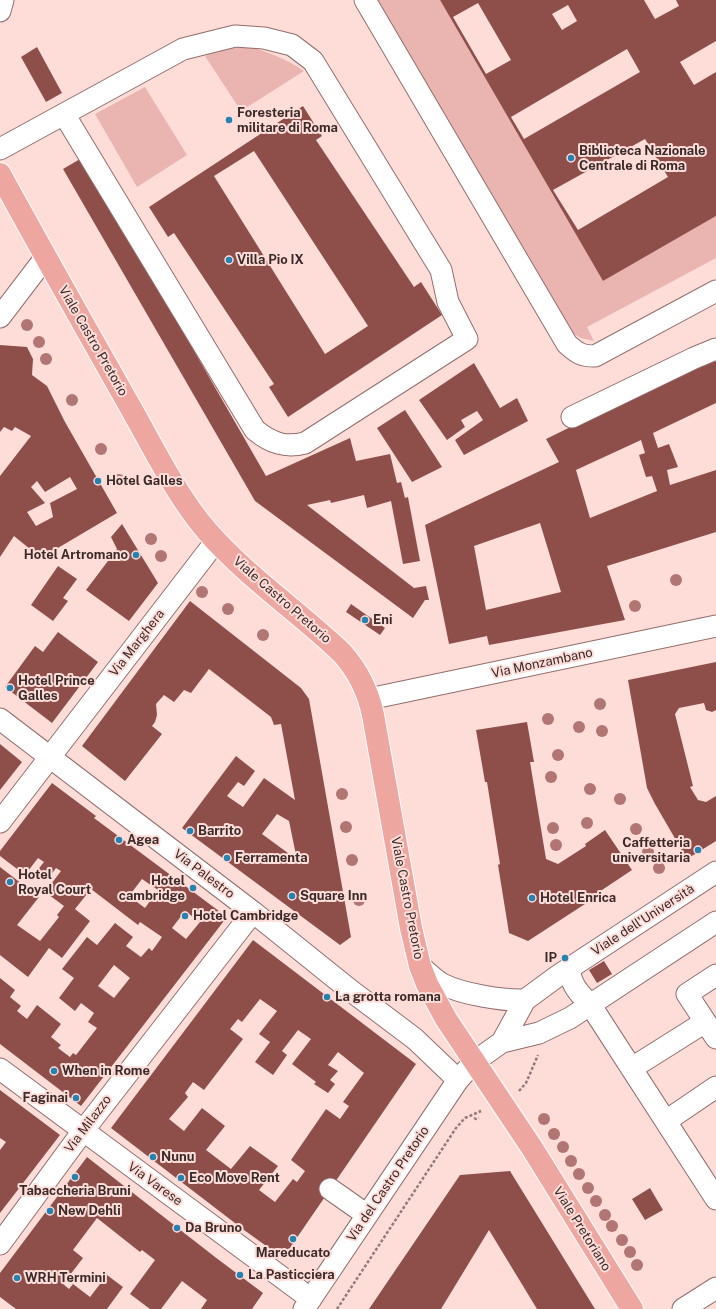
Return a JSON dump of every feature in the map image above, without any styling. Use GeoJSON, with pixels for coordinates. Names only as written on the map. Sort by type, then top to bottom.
{"type":"FeatureCollection","features":[{"type":"Feature","properties":{"kind":"main road","name":"Viale Castro Pretorio"},"geometry":{"type":"LineString","coordinates":[[0,174],[45,258],[175,485],[198,520],[216,541],[342,653],[353,666],[361,679],[369,699],[410,928],[420,966],[434,998],[474,1062],[501,1101]]}},
{"type":"Feature","properties":{"kind":"main road","name":"Viale Pretoriano"},"geometry":{"type":"LineString","coordinates":[[501,1101],[632,1309]]}},
{"type":"Feature","properties":{"kind":"street"},"geometry":{"type":"LineString","coordinates":[[0,11],[4,0]]}},
{"type":"Feature","properties":{"kind":"street"},"geometry":{"type":"LineString","coordinates":[[365,0],[567,344],[577,353],[585,356],[595,356],[716,291]]}},
{"type":"Feature","properties":{"kind":"street"},"geometry":{"type":"LineString","coordinates":[[0,149],[182,49],[235,36],[264,38],[292,45],[313,61],[441,270],[448,302],[467,339],[305,443],[294,446],[283,445],[263,437],[255,430],[64,114]]}},
{"type":"Feature","properties":{"kind":"street"},"geometry":{"type":"LineString","coordinates":[[0,317],[45,258]]}},
{"type":"Feature","properties":{"kind":"street"},"geometry":{"type":"LineString","coordinates":[[572,417],[694,358],[716,349]]}},
{"type":"Feature","properties":{"kind":"street","name":"Via Marghera"},"geometry":{"type":"LineString","coordinates":[[0,822],[216,541]]}},
{"type":"Feature","properties":{"kind":"street","name":"Via Monzambano"},"geometry":{"type":"LineString","coordinates":[[369,699],[716,626]]}},
{"type":"Feature","properties":{"kind":"street","name":"Via Palestro"},"geometry":{"type":"LineString","coordinates":[[0,719],[253,912],[350,990],[415,1039],[458,1080]]}},
{"type":"Feature","properties":{"kind":"street","name":"Viale dell'Università"},"geometry":{"type":"LineString","coordinates":[[502,1042],[526,1000],[569,969],[716,872]]}},
{"type":"Feature","properties":{"kind":"street","name":"Via Milazzo"},"geometry":{"type":"LineString","coordinates":[[0,1244],[83,1131],[253,912]]}},
{"type":"Feature","properties":{"kind":"street","name":"Viale dell'Università"},"geometry":{"type":"LineString","coordinates":[[474,1062],[502,1042],[524,1037],[547,1029],[570,1018],[716,922]]}},
{"type":"Feature","properties":{"kind":"street"},"geometry":{"type":"LineString","coordinates":[[420,966],[442,983],[450,987],[501,999],[526,1000]]}},
{"type":"Feature","properties":{"kind":"street"},"geometry":{"type":"LineString","coordinates":[[569,969],[570,976],[576,989],[590,1005],[716,1199]]}},
{"type":"Feature","properties":{"kind":"street"},"geometry":{"type":"LineString","coordinates":[[632,1068],[711,1030],[687,994],[716,975]]}},
{"type":"Feature","properties":{"kind":"street","name":"Via del Castro Pretorio"},"geometry":{"type":"LineString","coordinates":[[307,1304],[458,1080],[474,1062]]}},
{"type":"Feature","properties":{"kind":"street","name":"Via Varese"},"geometry":{"type":"LineString","coordinates":[[0,1069],[83,1131],[307,1304]]}},
{"type":"Feature","properties":{"kind":"street"},"geometry":{"type":"LineString","coordinates":[[666,1122],[716,1087]]}},
{"type":"Feature","properties":{"kind":"street"},"geometry":{"type":"LineString","coordinates":[[330,1189],[367,1215]]}},
{"type":"Feature","properties":{"kind":"street"},"geometry":{"type":"LineString","coordinates":[[683,1309],[716,1288]]}},
{"type":"Feature","properties":{"kind":"path"},"geometry":{"type":"LineString","coordinates":[[337,1309],[456,1128],[466,1118],[517,1094],[526,1083]]}},
{"type":"Feature","properties":{"kind":"path"},"geometry":{"type":"LineString","coordinates":[[474,1118],[479,1118]]}},
{"type":"Feature","properties":{"kind":"shaded area"},"geometry":{"type":"Polygon","coordinates":[[[375,0],[440,0],[603,281],[716,216],[716,258],[587,327],[594,341],[581,338],[567,330],[375,0]]]}},
{"type":"Feature","properties":{"kind":"shaded area"},"geometry":{"type":"Polygon","coordinates":[[[247,46],[277,56],[304,71],[241,111],[205,56],[219,50],[247,46]]]}},
{"type":"Feature","properties":{"kind":"shaded area"},"geometry":{"type":"Polygon","coordinates":[[[145,87],[187,155],[137,187],[95,114],[145,87]]]}},
{"type":"Feature","properties":{"kind":"building","name":"Biblioteca Nazionale Centrale di Roma"},"geometry":{"type":"Polygon","coordinates":[[[440,0],[644,0],[655,19],[679,6],[676,0],[716,0],[716,41],[680,62],[694,85],[716,72],[716,216],[603,281],[440,0]],[[478,3],[453,17],[486,74],[511,60],[478,3]],[[568,5],[552,14],[562,30],[577,21],[568,5]],[[627,49],[511,117],[524,139],[640,72],[627,49]],[[645,139],[553,190],[578,230],[668,177],[645,139]]]}},
{"type":"Feature","properties":{"kind":"building"},"geometry":{"type":"Polygon","coordinates":[[[37,47],[62,93],[46,102],[21,57],[37,47]]]}},
{"type":"Feature","properties":{"kind":"building","name":"Villa Pio IX"},"geometry":{"type":"Polygon","coordinates":[[[303,106],[322,136],[316,140],[414,287],[421,282],[442,315],[288,417],[269,387],[274,384],[174,233],[168,237],[149,207],[303,106]],[[254,151],[214,176],[325,354],[368,326],[254,151]]]}},
{"type":"Feature","properties":{"kind":"building"},"geometry":{"type":"Polygon","coordinates":[[[80,159],[159,290],[266,476],[350,438],[356,461],[390,454],[397,483],[401,482],[405,498],[408,497],[420,561],[403,564],[391,501],[367,508],[364,495],[331,503],[330,500],[307,505],[414,588],[426,586],[429,600],[425,600],[413,618],[255,501],[63,169],[80,159]]]}},
{"type":"Feature","properties":{"kind":"building"},"geometry":{"type":"Polygon","coordinates":[[[0,345],[27,347],[33,359],[32,375],[47,386],[65,422],[117,513],[41,558],[14,536],[0,557],[0,476],[31,436],[15,427],[12,431],[4,427],[0,432],[0,345]],[[70,477],[45,492],[37,481],[31,487],[45,503],[27,512],[36,526],[53,517],[50,503],[77,489],[70,477]]]}},
{"type":"Feature","properties":{"kind":"building"},"geometry":{"type":"Polygon","coordinates":[[[716,356],[716,403],[653,433],[658,448],[669,444],[678,467],[667,470],[670,485],[716,470],[716,532],[607,566],[625,620],[489,645],[487,636],[449,644],[425,525],[559,462],[546,439],[716,356]],[[641,440],[576,470],[590,518],[657,491],[652,476],[646,477],[639,455],[645,453],[641,440]],[[540,523],[474,546],[486,610],[561,592],[540,523]]]}},
{"type":"Feature","properties":{"kind":"building"},"geometry":{"type":"Polygon","coordinates":[[[474,363],[500,408],[517,398],[528,421],[464,455],[455,440],[483,420],[477,411],[461,420],[465,427],[447,440],[419,400],[474,363]]]}},
{"type":"Feature","properties":{"kind":"building"},"geometry":{"type":"Polygon","coordinates":[[[405,410],[442,467],[412,482],[377,428],[405,410]]]}},
{"type":"Feature","properties":{"kind":"building"},"geometry":{"type":"Polygon","coordinates":[[[122,524],[158,583],[129,621],[86,590],[117,549],[111,537],[122,524]]]}},
{"type":"Feature","properties":{"kind":"building"},"geometry":{"type":"Polygon","coordinates":[[[58,566],[77,579],[63,598],[68,601],[53,621],[31,605],[58,566]]]}},
{"type":"Feature","properties":{"kind":"building"},"geometry":{"type":"Polygon","coordinates":[[[190,601],[301,688],[309,699],[351,937],[340,945],[182,828],[236,756],[255,771],[244,786],[238,782],[227,796],[243,807],[264,778],[295,800],[281,724],[274,725],[271,717],[209,669],[191,693],[184,690],[174,702],[164,695],[156,704],[157,715],[152,726],[162,734],[125,781],[82,746],[190,601]],[[277,814],[262,834],[292,856],[296,855],[289,821],[277,814]]]}},
{"type":"Feature","properties":{"kind":"building","name":"Eni"},"geometry":{"type":"Polygon","coordinates":[[[351,604],[385,628],[380,635],[346,612],[351,604]]]}},
{"type":"Feature","properties":{"kind":"building"},"geometry":{"type":"Polygon","coordinates":[[[58,632],[98,662],[52,723],[5,687],[35,646],[43,652],[58,632]]]}},
{"type":"Feature","properties":{"kind":"building"},"geometry":{"type":"Polygon","coordinates":[[[716,662],[716,710],[712,712],[706,710],[704,703],[679,708],[675,714],[693,786],[690,787],[698,800],[706,802],[716,796],[716,841],[687,859],[647,788],[628,680],[716,662]]]}},
{"type":"Feature","properties":{"kind":"building"},"geometry":{"type":"Polygon","coordinates":[[[527,722],[534,762],[530,762],[546,859],[558,864],[586,846],[585,844],[605,830],[632,870],[584,902],[585,904],[528,941],[509,933],[487,782],[485,782],[476,730],[527,722]]]}},
{"type":"Feature","properties":{"kind":"building"},"geometry":{"type":"Polygon","coordinates":[[[0,744],[22,762],[0,790],[0,744]]]}},
{"type":"Feature","properties":{"kind":"building"},"geometry":{"type":"Polygon","coordinates":[[[52,783],[96,816],[94,818],[227,917],[81,1106],[0,1044],[0,978],[15,990],[10,997],[21,1006],[17,1011],[27,1019],[37,1005],[61,1024],[51,1037],[61,1045],[58,1048],[70,1057],[73,1053],[76,1055],[97,1028],[88,1022],[94,1013],[81,1003],[75,1011],[59,998],[74,978],[62,969],[87,937],[97,945],[115,923],[133,937],[126,946],[141,957],[149,948],[152,951],[162,937],[140,922],[138,925],[91,889],[75,909],[90,921],[62,958],[49,948],[28,977],[0,955],[0,867],[39,897],[17,925],[40,941],[59,917],[57,915],[64,906],[45,892],[61,871],[56,868],[47,880],[36,872],[44,862],[38,858],[25,875],[0,856],[0,851],[52,783]],[[142,879],[129,896],[145,908],[158,890],[142,879]],[[185,911],[172,928],[186,939],[200,922],[185,911]],[[114,965],[98,986],[114,998],[130,978],[114,965]]]}},
{"type":"Feature","properties":{"kind":"building"},"geometry":{"type":"Polygon","coordinates":[[[253,940],[416,1064],[283,1258],[111,1128],[253,940]],[[260,999],[242,1022],[238,1019],[230,1029],[243,1039],[204,1090],[193,1082],[185,1093],[188,1097],[169,1119],[184,1131],[202,1108],[225,1126],[206,1150],[231,1169],[250,1146],[278,1166],[259,1190],[275,1202],[293,1179],[297,1182],[305,1171],[291,1160],[326,1109],[340,1119],[349,1106],[343,1102],[364,1073],[338,1052],[328,1065],[338,1071],[330,1080],[335,1084],[328,1093],[314,1084],[316,1082],[292,1064],[311,1039],[298,1030],[282,1051],[287,1055],[273,1075],[255,1062],[270,1042],[259,1034],[277,1011],[260,999]]]}},
{"type":"Feature","properties":{"kind":"building"},"geometry":{"type":"Polygon","coordinates":[[[604,961],[612,974],[597,983],[589,970],[604,961]]]}},
{"type":"Feature","properties":{"kind":"building"},"geometry":{"type":"Polygon","coordinates":[[[0,1090],[60,1135],[0,1213],[0,1150],[6,1142],[0,1138],[0,1090]]]}},
{"type":"Feature","properties":{"kind":"building"},"geometry":{"type":"Polygon","coordinates":[[[87,1157],[263,1293],[252,1309],[201,1309],[207,1300],[182,1281],[161,1309],[150,1309],[130,1294],[155,1260],[142,1250],[140,1252],[97,1218],[73,1250],[83,1258],[63,1284],[69,1289],[73,1284],[90,1297],[107,1275],[123,1287],[107,1309],[16,1309],[0,1297],[0,1273],[87,1157]]]}},
{"type":"Feature","properties":{"kind":"building"},"geometry":{"type":"Polygon","coordinates":[[[510,1171],[595,1309],[537,1309],[489,1230],[441,1309],[369,1309],[460,1175],[510,1171]]]}},
{"type":"Feature","properties":{"kind":"building"},"geometry":{"type":"Polygon","coordinates":[[[650,1188],[663,1210],[645,1220],[632,1199],[650,1188]]]}},
{"type":"Feature","properties":{"kind":"place","name":"Foresteria militare di Roma"},"geometry":{"type":"Point","coordinates":[229,120]}},
{"type":"Feature","properties":{"kind":"place","name":"Biblioteca Nazionale Centrale di Roma"},"geometry":{"type":"Point","coordinates":[571,158]}},
{"type":"Feature","properties":{"kind":"place","name":"Villa Pio IX"},"geometry":{"type":"Point","coordinates":[229,260]}},
{"type":"Feature","properties":{"kind":"place","name":"Hotel Galles"},"geometry":{"type":"Point","coordinates":[98,481]}},
{"type":"Feature","properties":{"kind":"place","name":"Hotel Artromano"},"geometry":{"type":"Point","coordinates":[136,555]}},
{"type":"Feature","properties":{"kind":"place","name":"Eni"},"geometry":{"type":"Point","coordinates":[365,620]}},
{"type":"Feature","properties":{"kind":"place","name":"Hotel Prince Galles"},"geometry":{"type":"Point","coordinates":[10,688]}},
{"type":"Feature","properties":{"kind":"place","name":"Barrito"},"geometry":{"type":"Point","coordinates":[190,831]}},
{"type":"Feature","properties":{"kind":"place","name":"Agea"},"geometry":{"type":"Point","coordinates":[119,840]}},
{"type":"Feature","properties":{"kind":"place","name":"Caffetteria universitaria"},"geometry":{"type":"Point","coordinates":[698,850]}},
{"type":"Feature","properties":{"kind":"place","name":"Ferramenta"},"geometry":{"type":"Point","coordinates":[227,858]}},
{"type":"Feature","properties":{"kind":"place","name":"Hotel Royal Court"},"geometry":{"type":"Point","coordinates":[10,882]}},
{"type":"Feature","properties":{"kind":"place","name":"Hotel cambridge"},"geometry":{"type":"Point","coordinates":[193,888]}},
{"type":"Feature","properties":{"kind":"place","name":"Square Inn"},"geometry":{"type":"Point","coordinates":[292,896]}},
{"type":"Feature","properties":{"kind":"place","name":"Hotel Enrica"},"geometry":{"type":"Point","coordinates":[532,898]}},
{"type":"Feature","properties":{"kind":"place","name":"Hotel Cambridge"},"geometry":{"type":"Point","coordinates":[185,916]}},
{"type":"Feature","properties":{"kind":"place","name":"IP"},"geometry":{"type":"Point","coordinates":[565,958]}},
{"type":"Feature","properties":{"kind":"place","name":"La grotta romana"},"geometry":{"type":"Point","coordinates":[327,997]}},
{"type":"Feature","properties":{"kind":"place","name":"When in Rome"},"geometry":{"type":"Point","coordinates":[54,1071]}},
{"type":"Feature","properties":{"kind":"place","name":"Faginai"},"geometry":{"type":"Point","coordinates":[76,1098]}},
{"type":"Feature","properties":{"kind":"place","name":"Nunu"},"geometry":{"type":"Point","coordinates":[153,1157]}},
{"type":"Feature","properties":{"kind":"place","name":"Tabaccheria Bruni"},"geometry":{"type":"Point","coordinates":[75,1177]}},
{"type":"Feature","properties":{"kind":"place","name":"Eco Move Rent"},"geometry":{"type":"Point","coordinates":[181,1178]}},
{"type":"Feature","properties":{"kind":"place","name":"New Dehli"},"geometry":{"type":"Point","coordinates":[50,1211]}},
{"type":"Feature","properties":{"kind":"place","name":"Da Bruno"},"geometry":{"type":"Point","coordinates":[177,1228]}},
{"type":"Feature","properties":{"kind":"place","name":"Mareducato"},"geometry":{"type":"Point","coordinates":[293,1239]}},
{"type":"Feature","properties":{"kind":"place","name":"La Pasticciera"},"geometry":{"type":"Point","coordinates":[240,1275]}},
{"type":"Feature","properties":{"kind":"place","name":"WRH Termini"},"geometry":{"type":"Point","coordinates":[17,1278]}}]}
